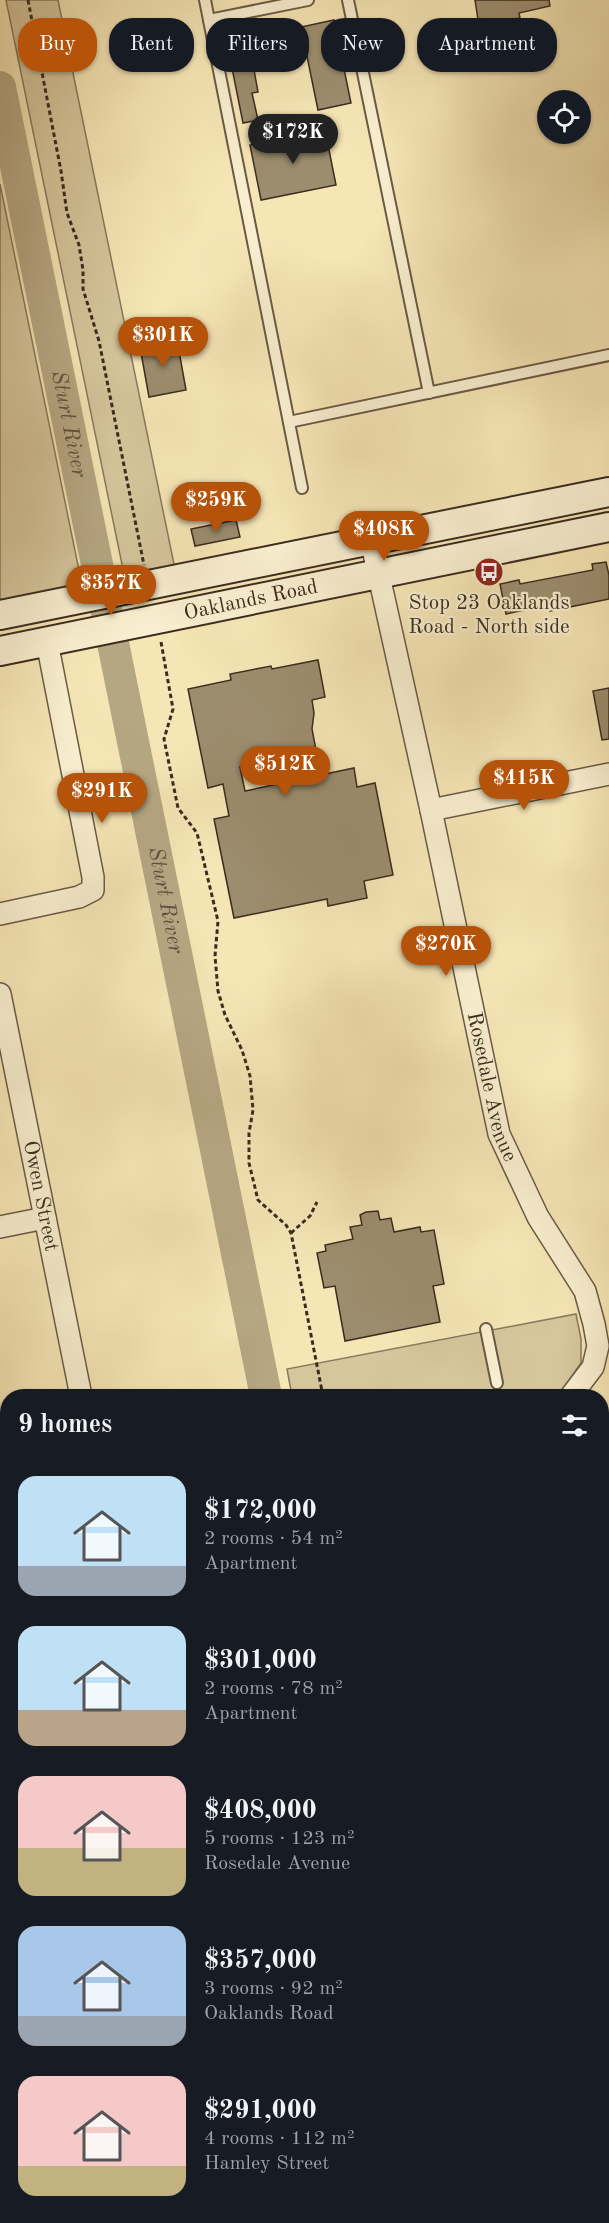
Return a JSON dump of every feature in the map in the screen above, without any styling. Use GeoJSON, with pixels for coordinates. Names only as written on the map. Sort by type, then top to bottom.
{"type":"FeatureCollection","features":[{"type":"Feature","properties":{"kind":"main road","name":"Oaklands Road"},"geometry":{"type":"LineString","coordinates":[[6,614],[63,602],[147,577],[371,540],[609,492]]}},
{"type":"Feature","properties":{"kind":"main road","name":"Oaklands Road"},"geometry":{"type":"LineString","coordinates":[[25,646],[157,627],[378,574],[609,527]]}},
{"type":"Feature","properties":{"kind":"main road"},"geometry":{"type":"LineString","coordinates":[[6,614],[8,634],[25,646]]}},
{"type":"Feature","properties":{"kind":"street","name":"Rosedale Avenue"},"geometry":{"type":"LineString","coordinates":[[371,540],[499,1134],[538,1217],[585,1291],[601,1366],[578,1389]]}},
{"type":"Feature","properties":{"kind":"street"},"geometry":{"type":"LineString","coordinates":[[0,914],[80,897],[93,890],[93,877],[25,646]]}},
{"type":"Feature","properties":{"kind":"street"},"geometry":{"type":"LineString","coordinates":[[431,810],[609,774]]}},
{"type":"Feature","properties":{"kind":"street","name":"Owen Street"},"geometry":{"type":"LineString","coordinates":[[0,994],[80,1389]]}},
{"type":"Feature","properties":{"kind":"street"},"geometry":{"type":"LineString","coordinates":[[0,1227],[45,1218]]}},
{"type":"Feature","properties":{"kind":"lane"},"geometry":{"type":"LineString","coordinates":[[205,0],[209,18]]}},
{"type":"Feature","properties":{"kind":"lane"},"geometry":{"type":"LineString","coordinates":[[219,18],[308,0]]}},
{"type":"Feature","properties":{"kind":"lane"},"geometry":{"type":"LineString","coordinates":[[348,0],[429,393]]}},
{"type":"Feature","properties":{"kind":"lane"},"geometry":{"type":"LineString","coordinates":[[219,72],[302,488]]}},
{"type":"Feature","properties":{"kind":"lane"},"geometry":{"type":"LineString","coordinates":[[289,422],[609,356]]}},
{"type":"Feature","properties":{"kind":"lane"},"geometry":{"type":"LineString","coordinates":[[486,1329],[497,1383]]}},
{"type":"Feature","properties":{"kind":"path"},"geometry":{"type":"LineString","coordinates":[[28,0],[67,213],[79,244],[83,289],[99,341],[147,577]]}},
{"type":"Feature","properties":{"kind":"path"},"geometry":{"type":"LineString","coordinates":[[157,627],[173,709],[164,739],[178,808],[197,833],[218,921],[215,956],[218,991],[225,1015],[242,1050],[250,1076],[253,1110],[249,1133],[249,1163],[258,1200],[291,1233],[322,1389]]}},
{"type":"Feature","properties":{"kind":"path"},"geometry":{"type":"LineString","coordinates":[[291,1233],[310,1216],[317,1202]]}},
{"type":"Feature","properties":{"kind":"shaded area"},"geometry":{"type":"Polygon","coordinates":[[[6,0],[58,0],[62,18],[18,18],[18,58],[6,0]]]}},
{"type":"Feature","properties":{"kind":"shaded area"},"geometry":{"type":"Polygon","coordinates":[[[21,72],[73,72],[175,569],[125,579],[21,72]]]}},
{"type":"Feature","properties":{"kind":"shaded area"},"geometry":{"type":"Polygon","coordinates":[[[0,184],[82,585],[0,602],[0,184]]]}},
{"type":"Feature","properties":{"kind":"shaded area"},"geometry":{"type":"Polygon","coordinates":[[[576,1314],[581,1339],[581,1363],[563,1389],[291,1389],[287,1369],[576,1314]]]}},
{"type":"Feature","properties":{"kind":"building"},"geometry":{"type":"Polygon","coordinates":[[[475,0],[549,0],[550,6],[519,13],[520,18],[478,18],[475,0]]]}},
{"type":"Feature","properties":{"kind":"building"},"geometry":{"type":"Polygon","coordinates":[[[321,23],[321,72],[345,72],[351,103],[318,110],[309,66],[309,25],[321,23]]]}},
{"type":"Feature","properties":{"kind":"building"},"geometry":{"type":"Polygon","coordinates":[[[233,72],[254,72],[258,92],[252,93],[258,120],[243,123],[233,72]]]}},
{"type":"Feature","properties":{"kind":"building"},"geometry":{"type":"Polygon","coordinates":[[[325,130],[336,185],[261,200],[250,145],[325,130]]]}},
{"type":"Feature","properties":{"kind":"building"},"geometry":{"type":"Polygon","coordinates":[[[177,340],[186,390],[149,397],[140,347],[177,340]]]}},
{"type":"Feature","properties":{"kind":"building"},"geometry":{"type":"Polygon","coordinates":[[[236,520],[240,537],[195,546],[191,529],[236,520]]]}},
{"type":"Feature","properties":{"kind":"building"},"geometry":{"type":"Polygon","coordinates":[[[606,562],[609,575],[609,599],[550,611],[549,605],[506,614],[500,584],[519,580],[520,584],[593,570],[592,564],[606,562]]]}},
{"type":"Feature","properties":{"kind":"building"},"geometry":{"type":"Polygon","coordinates":[[[318,660],[325,697],[312,700],[314,713],[312,729],[316,750],[240,767],[245,791],[354,768],[357,787],[375,783],[393,875],[364,881],[367,898],[328,906],[327,899],[234,918],[214,819],[229,816],[223,784],[208,788],[188,689],[231,680],[230,674],[318,660]]]}},
{"type":"Feature","properties":{"kind":"building"},"geometry":{"type":"Polygon","coordinates":[[[609,688],[609,739],[602,740],[593,691],[609,688]]]}},
{"type":"Feature","properties":{"kind":"building"},"geometry":{"type":"Polygon","coordinates":[[[378,1211],[380,1220],[391,1218],[394,1232],[420,1227],[421,1232],[434,1230],[444,1284],[433,1286],[440,1322],[345,1341],[335,1286],[324,1288],[317,1253],[326,1251],[325,1245],[353,1239],[350,1227],[362,1225],[360,1215],[378,1211]]]}},
{"type":"Feature","properties":{"kind":"waterway","name":"Sturt River"},"geometry":{"type":"LineString","coordinates":[[0,87],[265,1389]]}},
{"type":"Feature","properties":{"kind":"place","name":"Stop 23 Oaklands Road - North side"},"geometry":{"type":"Point","coordinates":[489,572]}}]}
